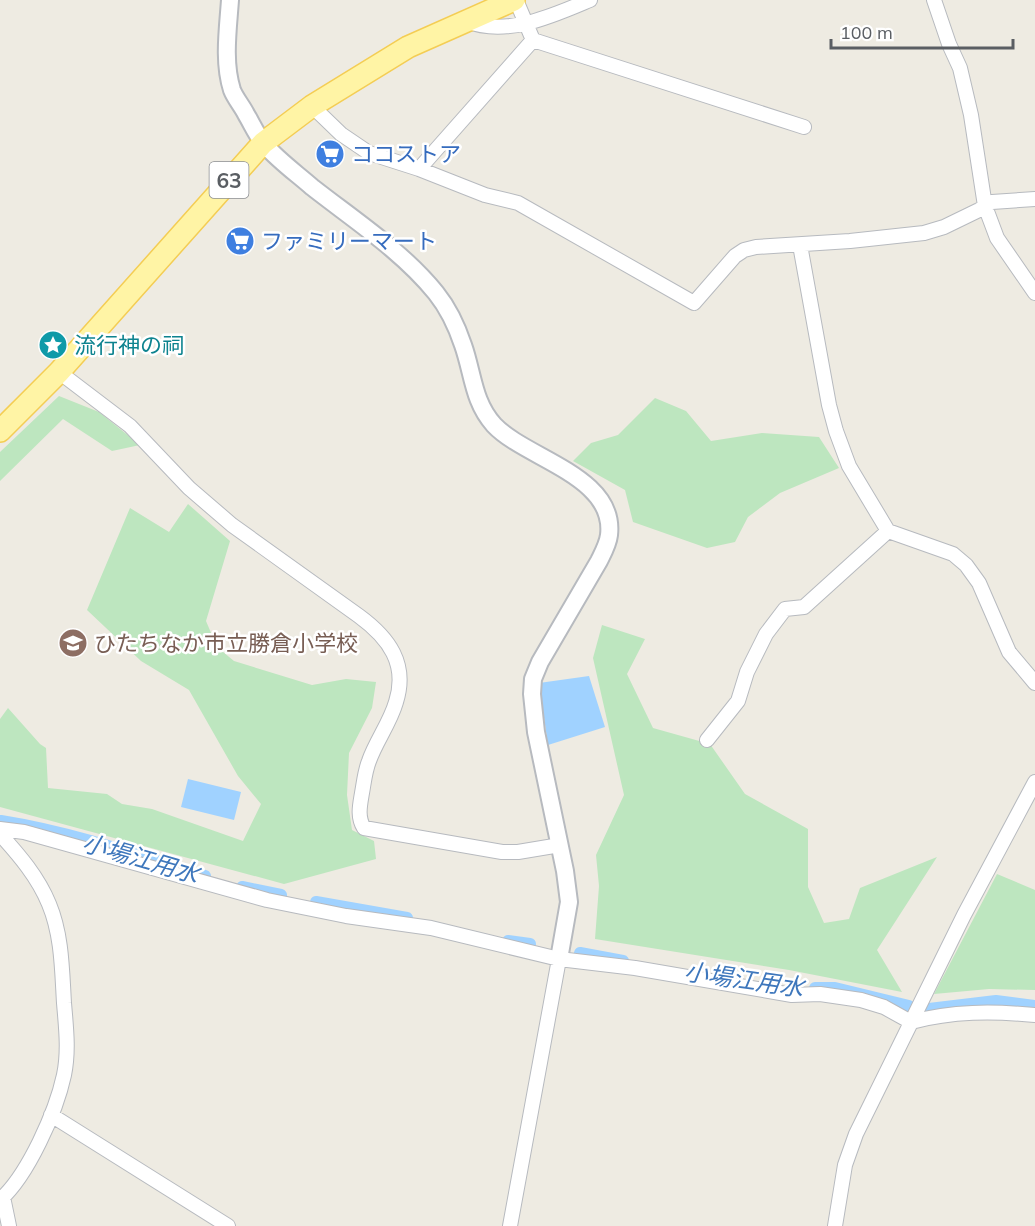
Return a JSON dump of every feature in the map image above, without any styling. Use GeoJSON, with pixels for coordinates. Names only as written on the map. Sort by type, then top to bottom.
{"type":"FeatureCollection","features":[{"type":"Feature","properties":{"kind":"main road","name":"63"},"geometry":{"type":"LineString","coordinates":[[0,431],[59,372],[263,143],[312,106],[408,46],[515,0]]}},
{"type":"Feature","properties":{"kind":"street"},"geometry":{"type":"LineString","coordinates":[[230,0],[226,51],[232,91],[263,143],[284,164],[401,257],[436,294],[454,322],[464,346],[474,390],[494,424],[506,435],[580,480],[597,495],[604,507],[609,535],[606,545],[532,679],[531,694],[536,732],[560,845],[569,902],[510,1226]]}},
{"type":"Feature","properties":{"kind":"street"},"geometry":{"type":"LineString","coordinates":[[515,0],[534,40],[804,127]]}},
{"type":"Feature","properties":{"kind":"street"},"geometry":{"type":"LineString","coordinates":[[466,21],[496,28],[527,23],[560,13],[590,0]]}},
{"type":"Feature","properties":{"kind":"street"},"geometry":{"type":"LineString","coordinates":[[934,0],[946,37],[960,68],[971,115],[985,206],[997,238],[1035,293]]}},
{"type":"Feature","properties":{"kind":"street"},"geometry":{"type":"LineString","coordinates":[[419,169],[534,40]]}},
{"type":"Feature","properties":{"kind":"street"},"geometry":{"type":"LineString","coordinates":[[312,106],[341,134],[369,153],[419,169],[485,195],[518,203],[694,303],[735,256],[744,250],[756,247],[924,233],[944,226],[992,202],[1035,199]]}},
{"type":"Feature","properties":{"kind":"street"},"geometry":{"type":"LineString","coordinates":[[800,245],[829,405],[849,466],[888,531],[953,554],[966,565],[979,583],[1009,652],[1035,683]]}},
{"type":"Feature","properties":{"kind":"street"},"geometry":{"type":"LineString","coordinates":[[59,372],[130,426],[189,488],[232,525],[359,616],[387,640],[399,669],[400,686],[396,704],[369,761],[364,778],[359,820],[364,828],[502,852],[518,852],[560,845]]}},
{"type":"Feature","properties":{"kind":"street"},"geometry":{"type":"LineString","coordinates":[[707,740],[738,701],[747,672],[766,634],[785,609],[804,607],[888,531]]}},
{"type":"Feature","properties":{"kind":"street"},"geometry":{"type":"LineString","coordinates":[[835,1226],[845,1165],[856,1134],[964,915],[1035,782]]}},
{"type":"Feature","properties":{"kind":"street"},"geometry":{"type":"LineString","coordinates":[[0,829],[24,832],[267,900],[346,916],[431,928],[559,959],[635,968],[792,995],[820,994],[861,1000],[884,1007],[911,1022],[937,1015],[989,1011],[1035,1015]]}},
{"type":"Feature","properties":{"kind":"street"},"geometry":{"type":"LineString","coordinates":[[0,834],[39,883],[56,923],[61,951],[67,1043],[64,1076],[51,1115],[30,1160],[2,1198],[9,1226]]}},
{"type":"Feature","properties":{"kind":"street"},"geometry":{"type":"LineString","coordinates":[[51,1115],[228,1226]]}},
{"type":"Feature","properties":{"kind":"street"},"geometry":{"type":"LineString","coordinates":[[0,1178],[13,1185]]}},
{"type":"Feature","properties":{"kind":"green space"},"geometry":{"type":"Polygon","coordinates":[[[59,396],[99,412],[140,445],[112,451],[63,419],[0,481],[0,452],[59,396]]]}},
{"type":"Feature","properties":{"kind":"green space"},"geometry":{"type":"Polygon","coordinates":[[[655,398],[686,411],[711,441],[762,433],[819,437],[839,468],[780,493],[748,517],[735,542],[707,548],[633,522],[625,490],[573,461],[591,443],[618,435],[655,398]]]}},
{"type":"Feature","properties":{"kind":"green space"},"geometry":{"type":"Polygon","coordinates":[[[188,504],[230,541],[206,621],[217,647],[234,661],[312,685],[346,679],[376,682],[372,708],[349,753],[347,795],[352,830],[374,841],[376,859],[284,884],[0,807],[0,719],[8,708],[46,748],[48,788],[107,794],[122,804],[152,809],[243,841],[261,804],[238,776],[189,690],[141,661],[87,610],[130,508],[169,532],[188,504]]]}},
{"type":"Feature","properties":{"kind":"green space"},"geometry":{"type":"Polygon","coordinates":[[[602,625],[645,639],[627,674],[653,728],[710,744],[745,794],[808,829],[808,887],[824,923],[849,919],[860,888],[937,857],[877,950],[902,992],[789,970],[595,939],[599,886],[596,855],[624,795],[593,658],[602,625]]]}},
{"type":"Feature","properties":{"kind":"green space"},"geometry":{"type":"Polygon","coordinates":[[[997,874],[1035,890],[1035,990],[989,989],[934,994],[997,874]]]}},
{"type":"Feature","properties":{"kind":"water"},"geometry":{"type":"Polygon","coordinates":[[[589,676],[605,727],[548,745],[539,683],[589,676]]]}},
{"type":"Feature","properties":{"kind":"water"},"geometry":{"type":"Polygon","coordinates":[[[188,779],[241,792],[234,820],[181,807],[188,779]]]}},
{"type":"Feature","properties":{"kind":"waterway","name":"小場江用水"},"geometry":{"type":"LineString","coordinates":[[1,821],[78,838],[205,876]]}},
{"type":"Feature","properties":{"kind":"waterway","name":"小場江用水"},"geometry":{"type":"LineString","coordinates":[[242,887],[281,895]]}},
{"type":"Feature","properties":{"kind":"waterway","name":"小場江用水"},"geometry":{"type":"LineString","coordinates":[[316,902],[407,918]]}},
{"type":"Feature","properties":{"kind":"waterway","name":"小場江用水"},"geometry":{"type":"LineString","coordinates":[[508,941],[530,944]]}},
{"type":"Feature","properties":{"kind":"waterway","name":"小場江用水"},"geometry":{"type":"LineString","coordinates":[[580,953],[623,961]]}},
{"type":"Feature","properties":{"kind":"waterway","name":"小場江用水"},"geometry":{"type":"LineString","coordinates":[[815,988],[835,988],[909,1006]]}},
{"type":"Feature","properties":{"kind":"waterway","name":"小場江用水"},"geometry":{"type":"LineString","coordinates":[[929,1009],[996,1001],[1035,1006]]}},
{"type":"Feature","properties":{"kind":"place","name":"ココストア"},"geometry":{"type":"Point","coordinates":[330,154]}},
{"type":"Feature","properties":{"kind":"place","name":"ファミリーマート"},"geometry":{"type":"Point","coordinates":[240,241]}},
{"type":"Feature","properties":{"kind":"place","name":"流行神の祠"},"geometry":{"type":"Point","coordinates":[53,345]}},
{"type":"Feature","properties":{"kind":"place","name":"ひたちなか市立勝倉小学校"},"geometry":{"type":"Point","coordinates":[73,643]}}]}
